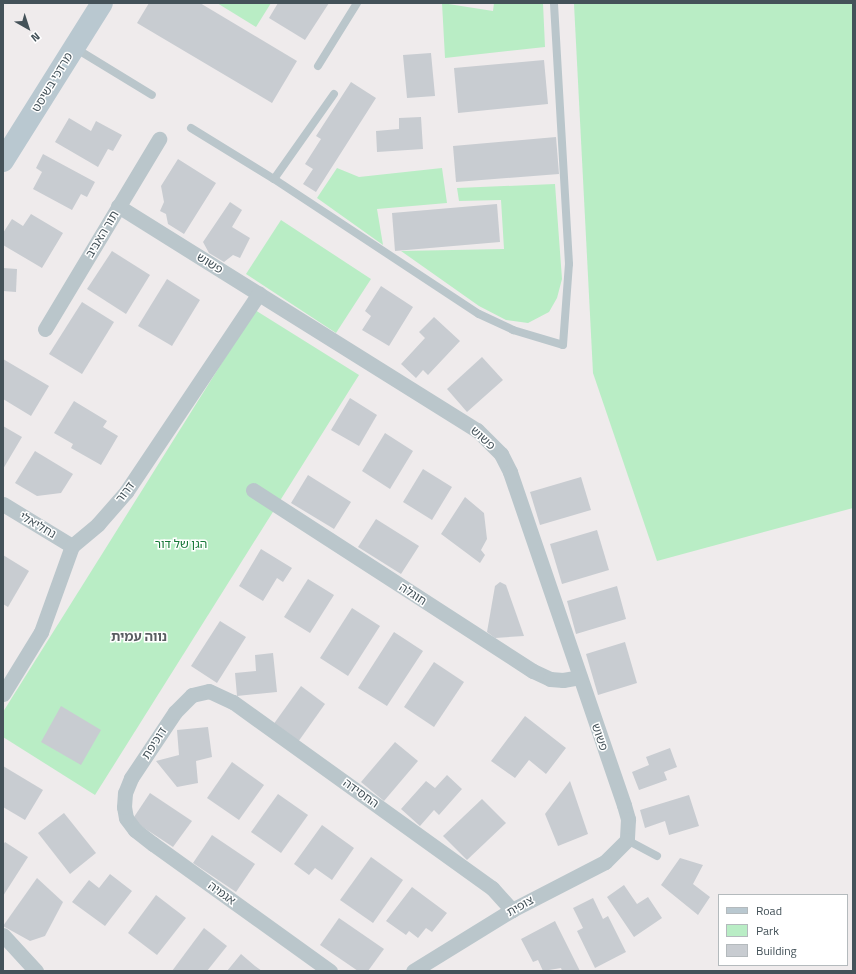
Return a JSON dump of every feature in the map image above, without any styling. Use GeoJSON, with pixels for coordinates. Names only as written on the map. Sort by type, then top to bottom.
{"type":"FeatureCollection","features":[{"type":"Feature","properties":{"kind":"street","name":"מרדכי בשיסט"},"geometry":{"type":"LineString","coordinates":[[3,161],[73,47],[102,3]]}},
{"type":"Feature","properties":{"kind":"street","name":"תור האביב"},"geometry":{"type":"LineString","coordinates":[[45,329],[159,139]]}},
{"type":"Feature","properties":{"kind":"street","name":"פשוש"},"geometry":{"type":"LineString","coordinates":[[118,206],[466,423],[490,441],[510,472],[624,805],[628,820],[627,840]]}},
{"type":"Feature","properties":{"kind":"street","name":"דרור"},"geometry":{"type":"LineString","coordinates":[[3,694],[41,632],[72,546],[98,524],[126,492],[259,293]]}},
{"type":"Feature","properties":{"kind":"street","name":"חוגלה"},"geometry":{"type":"LineString","coordinates":[[253,490],[533,671],[550,679],[563,680],[580,677]]}},
{"type":"Feature","properties":{"kind":"street","name":"נחליאלי"},"geometry":{"type":"LineString","coordinates":[[3,504],[72,546]]}},
{"type":"Feature","properties":{"kind":"street","name":"דוכיפת"},"geometry":{"type":"LineString","coordinates":[[124,807],[125,793],[131,778],[175,712],[185,700],[201,691]]}},
{"type":"Feature","properties":{"kind":"street","name":"החסידה"},"geometry":{"type":"LineString","coordinates":[[201,691],[217,693],[233,702],[492,888],[512,910]]}},
{"type":"Feature","properties":{"kind":"street","name":"אגמיה"},"geometry":{"type":"LineString","coordinates":[[124,807],[126,818],[135,830],[330,971]]}},
{"type":"Feature","properties":{"kind":"street","name":"צופית"},"geometry":{"type":"LineString","coordinates":[[413,971],[512,910],[605,862],[627,840]]}},
{"type":"Feature","properties":{"kind":"street"},"geometry":{"type":"LineString","coordinates":[[3,935],[36,971]]}},
{"type":"Feature","properties":{"kind":"lane"},"geometry":{"type":"LineString","coordinates":[[318,66],[357,3]]}},
{"type":"Feature","properties":{"kind":"lane"},"geometry":{"type":"LineString","coordinates":[[191,128],[274,179],[479,314],[513,330],[563,345],[569,264],[554,3]]}},
{"type":"Feature","properties":{"kind":"lane"},"geometry":{"type":"LineString","coordinates":[[73,47],[152,95]]}},
{"type":"Feature","properties":{"kind":"lane"},"geometry":{"type":"LineString","coordinates":[[274,179],[334,94]]}},
{"type":"Feature","properties":{"kind":"lane"},"geometry":{"type":"LineString","coordinates":[[627,840],[657,856]]}},
{"type":"Feature","properties":{"kind":"green space"},"geometry":{"type":"Polygon","coordinates":[[[217,3],[271,3],[256,27],[217,3]]]}},
{"type":"Feature","properties":{"kind":"green space"},"geometry":{"type":"Polygon","coordinates":[[[442,3],[493,11],[494,3],[543,3],[545,47],[445,58],[442,3]]]}},
{"type":"Feature","properties":{"kind":"green space"},"geometry":{"type":"Polygon","coordinates":[[[853,3],[853,508],[657,561],[593,373],[574,4],[853,3]]]}},
{"type":"Feature","properties":{"kind":"green space"},"geometry":{"type":"Polygon","coordinates":[[[337,168],[359,177],[442,168],[447,203],[377,209],[383,245],[317,198],[337,168]]]}},
{"type":"Feature","properties":{"kind":"green space"},"geometry":{"type":"Polygon","coordinates":[[[555,184],[562,279],[557,298],[549,312],[528,323],[506,320],[479,306],[401,251],[504,249],[501,200],[459,201],[457,188],[555,184]]]}},
{"type":"Feature","properties":{"kind":"green space"},"geometry":{"type":"Polygon","coordinates":[[[281,220],[371,279],[336,333],[246,274],[281,220]]]}},
{"type":"Feature","properties":{"kind":"green space","name":"הגן של דור"},"geometry":{"type":"Polygon","coordinates":[[[255,310],[359,375],[95,795],[3,737],[3,712],[255,310]]]}},
{"type":"Feature","properties":{"kind":"building"},"geometry":{"type":"Polygon","coordinates":[[[149,3],[200,3],[297,61],[272,103],[137,23],[149,3]]]}},
{"type":"Feature","properties":{"kind":"building"},"geometry":{"type":"Polygon","coordinates":[[[278,3],[329,3],[305,40],[269,18],[278,3]]]}},
{"type":"Feature","properties":{"kind":"building"},"geometry":{"type":"Polygon","coordinates":[[[431,53],[435,96],[407,98],[403,55],[431,53]]]}},
{"type":"Feature","properties":{"kind":"building"},"geometry":{"type":"Polygon","coordinates":[[[544,60],[548,104],[458,113],[454,68],[544,60]]]}},
{"type":"Feature","properties":{"kind":"building"},"geometry":{"type":"Polygon","coordinates":[[[351,82],[376,98],[316,192],[303,184],[313,169],[305,164],[321,139],[316,136],[351,82]]]}},
{"type":"Feature","properties":{"kind":"building"},"geometry":{"type":"Polygon","coordinates":[[[421,117],[423,149],[377,152],[376,131],[399,129],[399,118],[421,117]]]}},
{"type":"Feature","properties":{"kind":"building"},"geometry":{"type":"Polygon","coordinates":[[[69,118],[91,131],[96,121],[122,135],[113,151],[108,149],[98,167],[55,142],[69,118]]]}},
{"type":"Feature","properties":{"kind":"building"},"geometry":{"type":"Polygon","coordinates":[[[556,137],[559,174],[456,182],[453,146],[556,137]]]}},
{"type":"Feature","properties":{"kind":"building"},"geometry":{"type":"Polygon","coordinates":[[[43,154],[95,182],[87,197],[81,194],[72,210],[33,189],[42,172],[36,168],[43,154]]]}},
{"type":"Feature","properties":{"kind":"building"},"geometry":{"type":"Polygon","coordinates":[[[178,159],[216,183],[184,234],[168,224],[166,214],[160,211],[164,202],[161,186],[178,159]]]}},
{"type":"Feature","properties":{"kind":"building"},"geometry":{"type":"Polygon","coordinates":[[[230,202],[242,210],[232,227],[250,238],[240,258],[233,255],[224,262],[209,253],[203,242],[230,202]]]}},
{"type":"Feature","properties":{"kind":"building"},"geometry":{"type":"Polygon","coordinates":[[[497,204],[500,242],[395,251],[392,213],[497,204]]]}},
{"type":"Feature","properties":{"kind":"building"},"geometry":{"type":"Polygon","coordinates":[[[31,214],[63,233],[42,268],[3,245],[3,233],[12,219],[23,226],[31,214]]]}},
{"type":"Feature","properties":{"kind":"building"},"geometry":{"type":"Polygon","coordinates":[[[112,251],[150,275],[126,314],[87,289],[112,251]]]}},
{"type":"Feature","properties":{"kind":"building"},"geometry":{"type":"Polygon","coordinates":[[[3,268],[17,269],[16,292],[3,291],[3,268]]]}},
{"type":"Feature","properties":{"kind":"building"},"geometry":{"type":"Polygon","coordinates":[[[167,279],[200,300],[172,346],[138,326],[167,279]]]}},
{"type":"Feature","properties":{"kind":"building"},"geometry":{"type":"Polygon","coordinates":[[[381,286],[413,307],[389,346],[362,330],[371,316],[365,311],[381,286]]]}},
{"type":"Feature","properties":{"kind":"building"},"geometry":{"type":"Polygon","coordinates":[[[82,302],[114,322],[82,374],[49,354],[82,302]]]}},
{"type":"Feature","properties":{"kind":"building"},"geometry":{"type":"Polygon","coordinates":[[[434,317],[460,341],[428,375],[423,370],[416,378],[401,364],[425,338],[419,332],[434,317]]]}},
{"type":"Feature","properties":{"kind":"building"},"geometry":{"type":"Polygon","coordinates":[[[482,357],[503,380],[467,412],[447,389],[482,357]]]}},
{"type":"Feature","properties":{"kind":"building"},"geometry":{"type":"Polygon","coordinates":[[[3,359],[49,386],[31,416],[3,399],[3,359]]]}},
{"type":"Feature","properties":{"kind":"building"},"geometry":{"type":"Polygon","coordinates":[[[350,398],[377,415],[359,446],[331,430],[350,398]]]}},
{"type":"Feature","properties":{"kind":"building"},"geometry":{"type":"Polygon","coordinates":[[[74,401],[107,421],[103,427],[118,436],[101,465],[71,448],[73,444],[54,433],[74,401]]]}},
{"type":"Feature","properties":{"kind":"building"},"geometry":{"type":"Polygon","coordinates":[[[3,426],[22,437],[3,469],[3,426]]]}},
{"type":"Feature","properties":{"kind":"building"},"geometry":{"type":"Polygon","coordinates":[[[385,433],[413,451],[390,489],[362,471],[385,433]]]}},
{"type":"Feature","properties":{"kind":"building"},"geometry":{"type":"Polygon","coordinates":[[[35,451],[73,474],[61,493],[37,496],[15,483],[35,451]]]}},
{"type":"Feature","properties":{"kind":"building"},"geometry":{"type":"Polygon","coordinates":[[[423,469],[452,487],[432,520],[403,502],[423,469]]]}},
{"type":"Feature","properties":{"kind":"building"},"geometry":{"type":"Polygon","coordinates":[[[308,475],[351,502],[334,529],[291,503],[308,475]]]}},
{"type":"Feature","properties":{"kind":"building"},"geometry":{"type":"Polygon","coordinates":[[[581,477],[591,510],[540,525],[530,492],[581,477]]]}},
{"type":"Feature","properties":{"kind":"building"},"geometry":{"type":"Polygon","coordinates":[[[465,497],[484,513],[487,539],[481,550],[485,555],[480,563],[441,534],[465,497]]]}},
{"type":"Feature","properties":{"kind":"building"},"geometry":{"type":"Polygon","coordinates":[[[376,519],[419,546],[401,574],[358,547],[376,519]]]}},
{"type":"Feature","properties":{"kind":"building"},"geometry":{"type":"Polygon","coordinates":[[[597,530],[609,570],[562,584],[550,544],[597,530]]]}},
{"type":"Feature","properties":{"kind":"building"},"geometry":{"type":"Polygon","coordinates":[[[261,549],[292,568],[283,582],[277,578],[263,601],[239,586],[261,549]]]}},
{"type":"Feature","properties":{"kind":"building"},"geometry":{"type":"Polygon","coordinates":[[[3,555],[29,571],[8,607],[3,604],[3,555]]]}},
{"type":"Feature","properties":{"kind":"building"},"geometry":{"type":"Polygon","coordinates":[[[308,579],[334,595],[310,633],[284,617],[308,579]]]}},
{"type":"Feature","properties":{"kind":"building"},"geometry":{"type":"Polygon","coordinates":[[[500,582],[506,585],[524,636],[495,638],[487,632],[495,586],[500,582]]]}},
{"type":"Feature","properties":{"kind":"building"},"geometry":{"type":"Polygon","coordinates":[[[617,586],[626,619],[576,634],[567,601],[617,586]]]}},
{"type":"Feature","properties":{"kind":"building"},"geometry":{"type":"Polygon","coordinates":[[[352,608],[380,626],[348,676],[320,658],[352,608]]]}},
{"type":"Feature","properties":{"kind":"building"},"geometry":{"type":"Polygon","coordinates":[[[220,621],[246,637],[217,683],[191,666],[220,621]]]}},
{"type":"Feature","properties":{"kind":"building"},"geometry":{"type":"Polygon","coordinates":[[[394,632],[423,651],[387,706],[358,688],[394,632]]]}},
{"type":"Feature","properties":{"kind":"building"},"geometry":{"type":"Polygon","coordinates":[[[625,642],[637,683],[598,695],[586,654],[625,642]]]}},
{"type":"Feature","properties":{"kind":"building"},"geometry":{"type":"Polygon","coordinates":[[[273,653],[277,692],[237,696],[235,673],[256,671],[255,655],[273,653]]]}},
{"type":"Feature","properties":{"kind":"building"},"geometry":{"type":"Polygon","coordinates":[[[434,662],[464,682],[434,727],[404,707],[434,662]]]}},
{"type":"Feature","properties":{"kind":"building"},"geometry":{"type":"Polygon","coordinates":[[[301,686],[325,704],[298,742],[273,725],[301,686]]]}},
{"type":"Feature","properties":{"kind":"building"},"geometry":{"type":"Polygon","coordinates":[[[61,706],[101,730],[81,765],[41,742],[61,706]]]}},
{"type":"Feature","properties":{"kind":"building"},"geometry":{"type":"Polygon","coordinates":[[[525,716],[566,748],[546,774],[529,760],[515,778],[491,761],[525,716]]]}},
{"type":"Feature","properties":{"kind":"building"},"geometry":{"type":"Polygon","coordinates":[[[208,727],[212,757],[196,761],[198,783],[177,787],[156,761],[179,755],[177,730],[208,727]]]}},
{"type":"Feature","properties":{"kind":"building"},"geometry":{"type":"Polygon","coordinates":[[[395,742],[418,761],[384,801],[361,782],[395,742]]]}},
{"type":"Feature","properties":{"kind":"building"},"geometry":{"type":"Polygon","coordinates":[[[670,748],[677,767],[664,772],[667,780],[639,790],[632,772],[649,765],[646,757],[670,748]]]}},
{"type":"Feature","properties":{"kind":"building"},"geometry":{"type":"Polygon","coordinates":[[[232,762],[264,785],[239,820],[207,798],[232,762]]]}},
{"type":"Feature","properties":{"kind":"building"},"geometry":{"type":"Polygon","coordinates":[[[3,766],[43,790],[25,820],[3,807],[3,766]]]}},
{"type":"Feature","properties":{"kind":"building"},"geometry":{"type":"Polygon","coordinates":[[[447,775],[462,789],[439,815],[434,810],[420,826],[401,809],[426,781],[435,788],[447,775]]]}},
{"type":"Feature","properties":{"kind":"building"},"geometry":{"type":"Polygon","coordinates":[[[570,781],[588,834],[558,846],[545,814],[570,781]]]}},
{"type":"Feature","properties":{"kind":"building"},"geometry":{"type":"Polygon","coordinates":[[[150,793],[192,821],[173,847],[132,820],[150,793]]]}},
{"type":"Feature","properties":{"kind":"building"},"geometry":{"type":"Polygon","coordinates":[[[278,794],[308,815],[281,853],[251,832],[278,794]]]}},
{"type":"Feature","properties":{"kind":"building"},"geometry":{"type":"Polygon","coordinates":[[[689,795],[699,826],[669,835],[665,821],[645,828],[640,810],[689,795]]]}},
{"type":"Feature","properties":{"kind":"building"},"geometry":{"type":"Polygon","coordinates":[[[482,799],[506,823],[467,860],[443,836],[482,799]]]}},
{"type":"Feature","properties":{"kind":"building"},"geometry":{"type":"Polygon","coordinates":[[[64,813],[96,853],[70,874],[38,833],[64,813]]]}},
{"type":"Feature","properties":{"kind":"building"},"geometry":{"type":"Polygon","coordinates":[[[322,825],[354,848],[332,880],[315,868],[309,875],[294,864],[322,825]]]}},
{"type":"Feature","properties":{"kind":"building"},"geometry":{"type":"Polygon","coordinates":[[[212,835],[255,864],[236,892],[193,863],[212,835]]]}},
{"type":"Feature","properties":{"kind":"building"},"geometry":{"type":"Polygon","coordinates":[[[5,842],[28,857],[3,896],[3,845],[5,842]]]}},
{"type":"Feature","properties":{"kind":"building"},"geometry":{"type":"Polygon","coordinates":[[[371,857],[403,880],[373,923],[340,900],[371,857]]]}},
{"type":"Feature","properties":{"kind":"building"},"geometry":{"type":"Polygon","coordinates":[[[680,858],[703,865],[693,884],[710,897],[698,915],[661,885],[680,858]]]}},
{"type":"Feature","properties":{"kind":"building"},"geometry":{"type":"Polygon","coordinates":[[[110,874],[132,891],[105,926],[72,902],[89,880],[99,888],[110,874]]]}},
{"type":"Feature","properties":{"kind":"building"},"geometry":{"type":"Polygon","coordinates":[[[37,878],[63,902],[45,936],[30,941],[3,926],[37,878]]]}},
{"type":"Feature","properties":{"kind":"building"},"geometry":{"type":"Polygon","coordinates":[[[624,885],[637,904],[648,897],[662,918],[634,937],[607,897],[624,885]]]}},
{"type":"Feature","properties":{"kind":"building"},"geometry":{"type":"Polygon","coordinates":[[[412,887],[447,913],[432,932],[426,928],[418,938],[409,931],[406,935],[386,921],[412,887]]]}},
{"type":"Feature","properties":{"kind":"building"},"geometry":{"type":"Polygon","coordinates":[[[156,895],[186,918],[157,955],[128,933],[156,895]]]}},
{"type":"Feature","properties":{"kind":"building"},"geometry":{"type":"Polygon","coordinates":[[[593,898],[603,919],[608,916],[626,952],[595,968],[577,931],[583,928],[573,908],[593,898]]]}},
{"type":"Feature","properties":{"kind":"building"},"geometry":{"type":"Polygon","coordinates":[[[339,918],[384,949],[368,971],[358,971],[320,945],[339,918]]]}},
{"type":"Feature","properties":{"kind":"building"},"geometry":{"type":"Polygon","coordinates":[[[555,921],[580,971],[562,971],[561,968],[543,971],[538,960],[533,962],[521,939],[555,921]]]}},
{"type":"Feature","properties":{"kind":"building"},"geometry":{"type":"Polygon","coordinates":[[[204,928],[227,946],[207,971],[172,971],[204,928]]]}},
{"type":"Feature","properties":{"kind":"building"},"geometry":{"type":"Polygon","coordinates":[[[241,954],[255,966],[262,971],[227,971],[241,954]]]}},
{"type":"Feature","properties":{"kind":"district","name":"נווה עמית"},"geometry":{"type":"Point","coordinates":[139,636]}}]}
